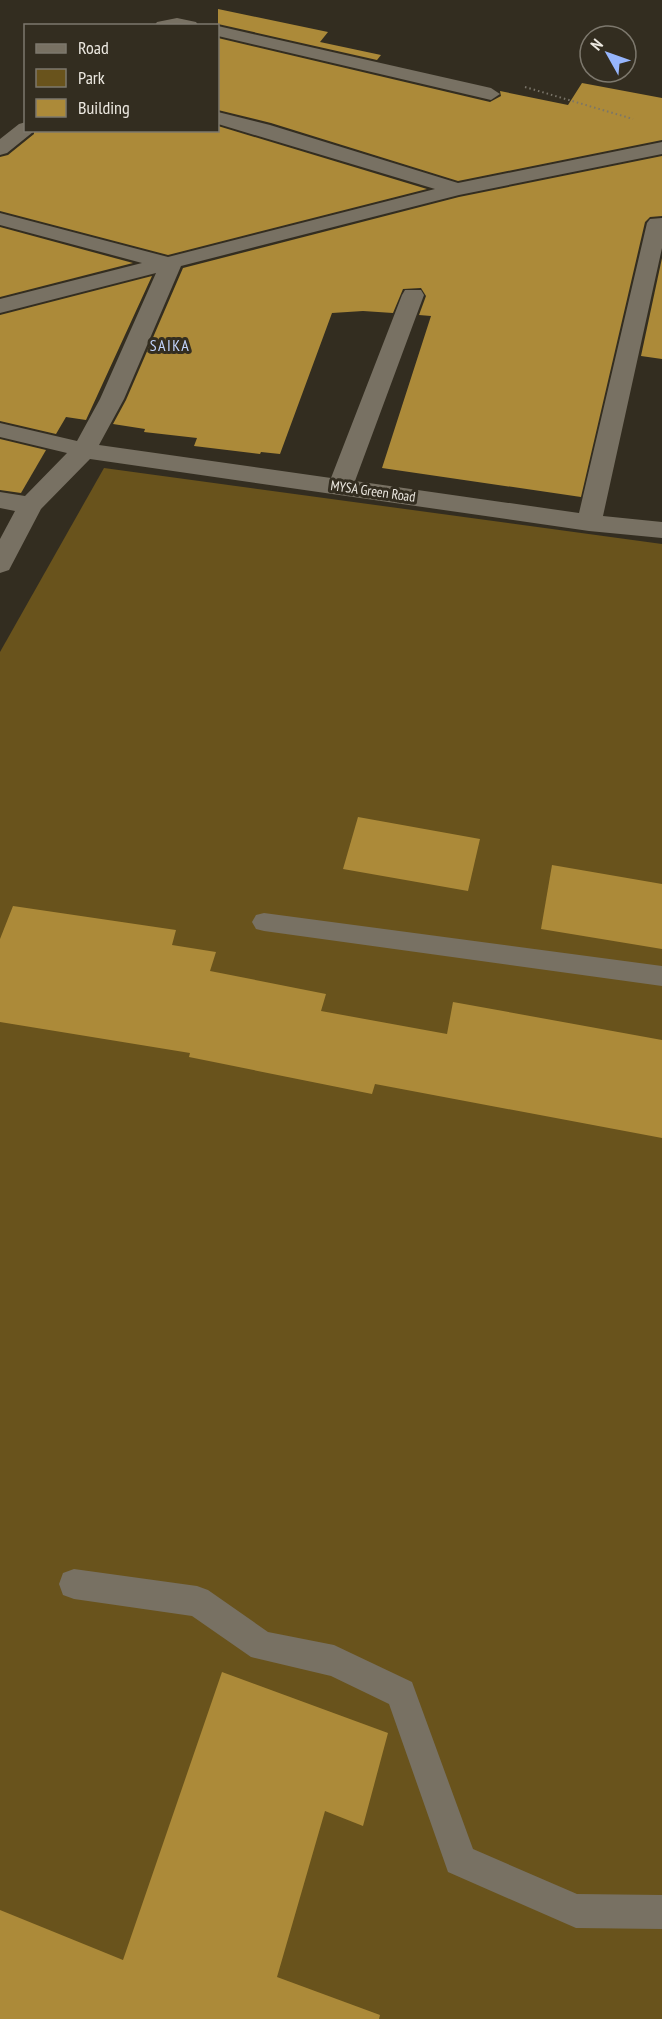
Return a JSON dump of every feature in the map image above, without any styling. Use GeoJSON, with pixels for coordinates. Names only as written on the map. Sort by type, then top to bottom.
{"type":"FeatureCollection","features":[{"type":"Feature","properties":{"kind":"street"},"geometry":{"type":"LineString","coordinates":[[219,31],[491,94]]}},
{"type":"Feature","properties":{"kind":"street"},"geometry":{"type":"LineString","coordinates":[[219,118],[263,129],[458,189]]}},
{"type":"Feature","properties":{"kind":"street"},"geometry":{"type":"LineString","coordinates":[[0,149],[24,130]]}},
{"type":"Feature","properties":{"kind":"street"},"geometry":{"type":"LineString","coordinates":[[0,306],[458,189],[662,148]]}},
{"type":"Feature","properties":{"kind":"street"},"geometry":{"type":"LineString","coordinates":[[0,219],[171,264]]}},
{"type":"Feature","properties":{"kind":"street"},"geometry":{"type":"LineString","coordinates":[[589,523],[657,223]]}},
{"type":"Feature","properties":{"kind":"street"},"geometry":{"type":"LineString","coordinates":[[0,564],[31,505],[84,450],[112,399],[171,264]]}},
{"type":"Feature","properties":{"kind":"street"},"geometry":{"type":"LineString","coordinates":[[340,487],[413,295]]}},
{"type":"Feature","properties":{"kind":"street","name":"MYSA Green Road"},"geometry":{"type":"LineString","coordinates":[[0,429],[84,450],[589,523],[662,530]]}},
{"type":"Feature","properties":{"kind":"street"},"geometry":{"type":"LineString","coordinates":[[0,500],[31,505]]}},
{"type":"Feature","properties":{"kind":"lane"},"geometry":{"type":"LineString","coordinates":[[264,922],[662,976]]}},
{"type":"Feature","properties":{"kind":"lane"},"geometry":{"type":"LineString","coordinates":[[74,1584],[197,1601],[262,1647],[334,1661],[400,1693],[460,1860],[576,1911],[662,1912]]}},
{"type":"Feature","properties":{"kind":"green space"},"geometry":{"type":"Polygon","coordinates":[[[104,468],[662,544],[662,2019],[0,2019],[0,652],[104,468]]]}},
{"type":"Feature","properties":{"kind":"building"},"geometry":{"type":"Polygon","coordinates":[[[218,9],[328,32],[320,42],[381,55],[377,60],[218,24],[218,9]]]}},
{"type":"Feature","properties":{"kind":"building"},"geometry":{"type":"Polygon","coordinates":[[[219,38],[490,102],[501,96],[500,91],[568,105],[581,84],[662,98],[662,140],[458,181],[271,123],[219,110],[219,38]]]}},
{"type":"Feature","properties":{"kind":"building"},"geometry":{"type":"Polygon","coordinates":[[[219,126],[427,189],[168,255],[0,211],[0,157],[8,155],[34,132],[219,132],[219,126]]]}},
{"type":"Feature","properties":{"kind":"building"},"geometry":{"type":"Polygon","coordinates":[[[662,156],[662,216],[650,217],[645,222],[581,497],[382,468],[431,316],[419,315],[426,296],[421,288],[403,289],[393,313],[363,311],[332,313],[280,454],[261,452],[260,454],[194,446],[197,438],[144,432],[145,429],[113,424],[126,400],[183,268],[459,197],[662,156]]]}},
{"type":"Feature","properties":{"kind":"building"},"geometry":{"type":"Polygon","coordinates":[[[0,227],[133,263],[0,297],[0,227]]]}},
{"type":"Feature","properties":{"kind":"building"},"geometry":{"type":"Polygon","coordinates":[[[662,258],[662,359],[641,356],[662,258]]]}},
{"type":"Feature","properties":{"kind":"building"},"geometry":{"type":"Polygon","coordinates":[[[152,276],[86,420],[66,417],[56,434],[0,421],[0,315],[152,276]]]}},
{"type":"Feature","properties":{"kind":"building"},"geometry":{"type":"Polygon","coordinates":[[[0,439],[46,450],[21,493],[0,490],[0,439]]]}},
{"type":"Feature","properties":{"kind":"building"},"geometry":{"type":"Polygon","coordinates":[[[358,817],[480,839],[468,891],[343,869],[358,817]]]}},
{"type":"Feature","properties":{"kind":"building"},"geometry":{"type":"Polygon","coordinates":[[[552,865],[662,884],[662,949],[541,929],[552,865]]]}},
{"type":"Feature","properties":{"kind":"building"},"geometry":{"type":"Polygon","coordinates":[[[13,906],[176,930],[172,945],[216,952],[210,971],[326,994],[321,1011],[447,1034],[453,1002],[662,1040],[662,1138],[375,1084],[372,1094],[189,1057],[190,1053],[0,1022],[0,939],[13,906]]]}},
{"type":"Feature","properties":{"kind":"building"},"geometry":{"type":"Polygon","coordinates":[[[222,1672],[388,1733],[363,1826],[325,1811],[277,1977],[380,2015],[379,2019],[0,2019],[0,1910],[123,1960],[222,1672]]]}},
{"type":"Feature","properties":{"kind":"district","name":"SAIKA"},"geometry":{"type":"Point","coordinates":[170,345]}}]}
